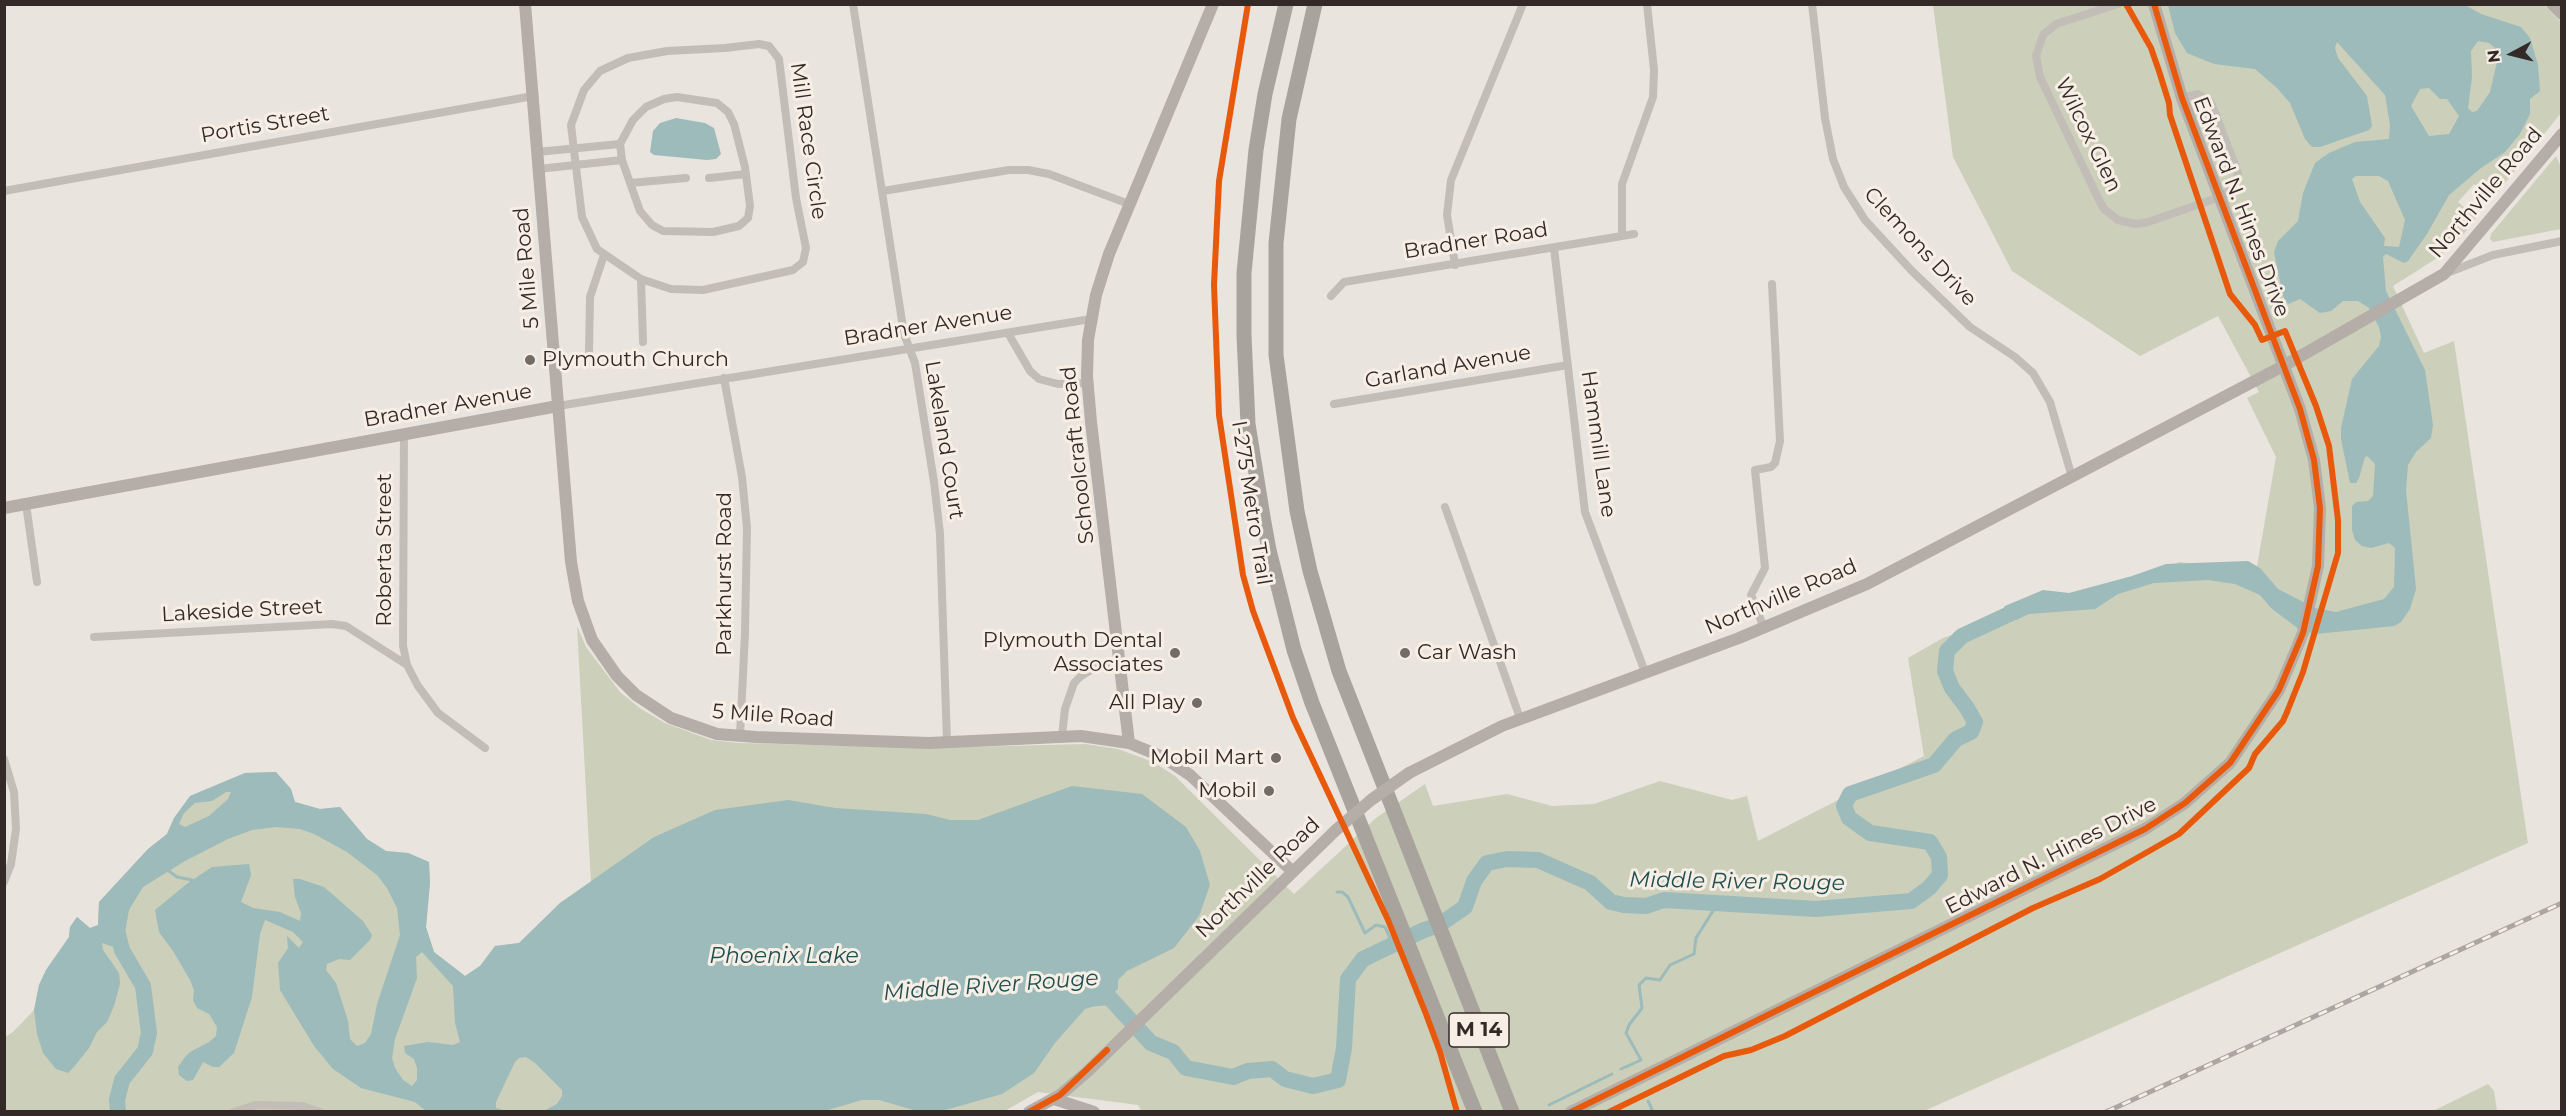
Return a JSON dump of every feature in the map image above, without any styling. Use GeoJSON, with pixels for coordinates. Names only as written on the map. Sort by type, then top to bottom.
{"type":"FeatureCollection","features":[{"type":"Feature","properties":{"kind":"highway","name":"M 14"},"geometry":{"type":"LineString","coordinates":[[1286,4],[1265,93],[1245,263],[1244,335],[1248,424],[1269,550],[1294,650],[1327,743],[1475,1112]]}},
{"type":"Feature","properties":{"kind":"highway","name":"M 14"},"geometry":{"type":"LineString","coordinates":[[1315,4],[1299,69],[1282,173],[1276,243],[1276,355],[1297,511],[1322,613],[1354,714],[1510,1109]]}},
{"type":"Feature","properties":{"kind":"street","name":"5 Mile Road"},"geometry":{"type":"LineString","coordinates":[[525,4],[571,562],[578,601],[592,640],[616,676],[647,703],[688,726],[717,734],[841,741],[947,742],[1062,736],[1096,737],[1130,743],[1163,757],[1190,775],[1293,872]]}},
{"type":"Feature","properties":{"kind":"street","name":"Lakeland Court"},"geometry":{"type":"LineString","coordinates":[[853,4],[904,334],[915,363],[925,419],[940,534],[947,742]]}},
{"type":"Feature","properties":{"kind":"street","name":"Schoolcraft Road"},"geometry":{"type":"LineString","coordinates":[[1130,743],[1087,384],[1091,319],[1103,271],[1213,4]]}},
{"type":"Feature","properties":{"kind":"street"},"geometry":{"type":"LineString","coordinates":[[1455,265],[1447,215],[1450,180],[1522,4]]}},
{"type":"Feature","properties":{"kind":"street"},"geometry":{"type":"LineString","coordinates":[[1622,236],[1622,184],[1653,97],[1654,70],[1647,4]]}},
{"type":"Feature","properties":{"kind":"street","name":"Clemons Drive"},"geometry":{"type":"LineString","coordinates":[[1812,4],[1825,118],[1833,159],[1844,187],[1865,220],[1911,270],[1970,327],[2015,357],[2032,373],[2050,402],[2072,477]]}},
{"type":"Feature","properties":{"kind":"street","name":"Wilcox Glen"},"geometry":{"type":"LineString","coordinates":[[2118,4],[2056,24],[2043,35],[2036,56],[2040,77],[2099,200],[2110,216],[2126,223],[2136,224],[2220,197]]}},
{"type":"Feature","properties":{"kind":"street","name":"Edward N. Hines Drive"},"geometry":{"type":"LineString","coordinates":[[1571,1112],[2039,883],[2157,822],[2185,803],[2230,763],[2279,690],[2302,633],[2312,598],[2319,545],[2317,483],[2308,434],[2182,98],[2154,4]]}},
{"type":"Feature","properties":{"kind":"street"},"geometry":{"type":"LineString","coordinates":[[2552,4],[2562,14]]}},
{"type":"Feature","properties":{"kind":"street","name":"Mill Race Circle"},"geometry":{"type":"LineString","coordinates":[[759,44],[769,46],[778,55],[796,198],[806,248],[803,262],[793,270],[703,290],[671,289],[641,279],[604,255],[592,239],[582,218],[577,166],[571,125],[579,100],[592,78],[612,63],[667,51],[759,44]]}},
{"type":"Feature","properties":{"kind":"street"},"geometry":{"type":"LineString","coordinates":[[2182,98],[2198,94],[2208,99],[2224,136],[2238,178],[2234,188],[2220,197]]}},
{"type":"Feature","properties":{"kind":"street","name":"Portis Street"},"geometry":{"type":"LineString","coordinates":[[4,191],[533,96]]}},
{"type":"Feature","properties":{"kind":"street"},"geometry":{"type":"LineString","coordinates":[[677,98],[712,101],[723,107],[734,124],[741,145],[750,206],[748,218],[739,226],[721,231],[671,232],[656,228],[644,217],[622,160],[620,144],[638,114],[657,101],[677,98]]}},
{"type":"Feature","properties":{"kind":"street","name":"Northville Road"},"geometry":{"type":"LineString","coordinates":[[1029,1112],[1054,1099],[1087,1072],[1107,1050],[1336,830],[1409,774],[1520,718],[1764,628],[1867,584],[2284,365],[2445,274],[2562,134]]}},
{"type":"Feature","properties":{"kind":"street"},"geometry":{"type":"LineString","coordinates":[[537,152],[620,144]]}},
{"type":"Feature","properties":{"kind":"street"},"geometry":{"type":"LineString","coordinates":[[538,169],[622,160]]}},
{"type":"Feature","properties":{"kind":"street"},"geometry":{"type":"LineString","coordinates":[[883,191],[1009,170],[1028,170],[1049,174],[1129,204]]}},
{"type":"Feature","properties":{"kind":"street"},"geometry":{"type":"LineString","coordinates":[[708,178],[746,174]]}},
{"type":"Feature","properties":{"kind":"street"},"geometry":{"type":"LineString","coordinates":[[630,183],[686,178]]}},
{"type":"Feature","properties":{"kind":"street","name":"Bradner Road"},"geometry":{"type":"LineString","coordinates":[[1331,296],[1344,282],[1634,234]]}},
{"type":"Feature","properties":{"kind":"street"},"geometry":{"type":"LineString","coordinates":[[2445,274],[2493,255],[2562,241]]}},
{"type":"Feature","properties":{"kind":"street","name":"Hammill Lane"},"geometry":{"type":"LineString","coordinates":[[1554,248],[1586,512],[1645,672]]}},
{"type":"Feature","properties":{"kind":"street"},"geometry":{"type":"LineString","coordinates":[[589,352],[590,297],[604,255]]}},
{"type":"Feature","properties":{"kind":"street"},"geometry":{"type":"LineString","coordinates":[[641,279],[642,342]]}},
{"type":"Feature","properties":{"kind":"street"},"geometry":{"type":"LineString","coordinates":[[1764,628],[1751,595],[1765,568],[1755,470],[1771,467],[1775,463],[1780,441],[1772,284]]}},
{"type":"Feature","properties":{"kind":"street","name":"Bradner Avenue"},"geometry":{"type":"LineString","coordinates":[[26,504],[558,406],[1091,319]]}},
{"type":"Feature","properties":{"kind":"street"},"geometry":{"type":"LineString","coordinates":[[1008,333],[1030,371],[1039,379],[1058,384],[1087,384]]}},
{"type":"Feature","properties":{"kind":"street","name":"Garland Avenue"},"geometry":{"type":"LineString","coordinates":[[1334,404],[1568,365]]}},
{"type":"Feature","properties":{"kind":"street","name":"Parkhurst Road"},"geometry":{"type":"LineString","coordinates":[[724,378],[742,477],[747,528],[740,736]]}},
{"type":"Feature","properties":{"kind":"street","name":"Roberta Street"},"geometry":{"type":"LineString","coordinates":[[404,434],[403,646],[407,665]]}},
{"type":"Feature","properties":{"kind":"street"},"geometry":{"type":"LineString","coordinates":[[4,508],[26,504],[37,582]]}},
{"type":"Feature","properties":{"kind":"street"},"geometry":{"type":"LineString","coordinates":[[1445,507],[1520,718]]}},
{"type":"Feature","properties":{"kind":"street","name":"Lakeside Street"},"geometry":{"type":"LineString","coordinates":[[94,637],[338,625],[354,630],[407,665],[418,686],[438,713],[485,748]]}},
{"type":"Feature","properties":{"kind":"street"},"geometry":{"type":"LineString","coordinates":[[1062,736],[1065,709],[1074,683],[1081,675],[1094,668],[1120,664]]}},
{"type":"Feature","properties":{"kind":"street"},"geometry":{"type":"LineString","coordinates":[[4,759],[14,792],[16,829],[10,864],[4,882]]}},
{"type":"Feature","properties":{"kind":"street"},"geometry":{"type":"LineString","coordinates":[[1054,1099],[1094,1112]]}},
{"type":"Feature","properties":{"kind":"street"},"geometry":{"type":"LineString","coordinates":[[233,1112],[256,1105],[302,1106],[320,1112]]}},
{"type":"Feature","properties":{"kind":"green space"},"geometry":{"type":"Polygon","coordinates":[[[2543,4],[2561,22],[2561,113],[2492,199],[2474,184],[2458,202],[2476,218],[2463,235],[2437,258],[2393,286],[2424,353],[2454,341],[2528,843],[1924,1111],[1142,1112],[1138,1105],[1038,1092],[1003,1112],[5,1112],[5,1037],[34,1010],[39,985],[46,970],[69,937],[70,927],[77,917],[90,928],[98,925],[99,902],[148,849],[167,834],[174,818],[190,796],[245,773],[276,772],[291,789],[295,802],[320,809],[340,807],[367,839],[386,851],[408,853],[429,862],[430,883],[426,927],[434,952],[465,976],[480,966],[495,946],[519,943],[560,903],[591,883],[577,626],[586,647],[620,692],[641,709],[665,723],[711,740],[739,743],[929,748],[1085,744],[1118,749],[1153,762],[1175,776],[1294,894],[1376,818],[1425,784],[1433,806],[1507,794],[1552,806],[1594,804],[1660,781],[1732,800],[1747,796],[1758,841],[1924,756],[1908,658],[1943,638],[2180,562],[2256,572],[2276,457],[2247,398],[2259,392],[2218,316],[2140,356],[2012,271],[1953,157],[1933,5],[2543,4]]]}},
{"type":"Feature","properties":{"kind":"green space"},"geometry":{"type":"Polygon","coordinates":[[[2556,156],[2561,167],[2561,229],[2493,242],[2490,239],[2491,234],[2556,156]]]}},
{"type":"Feature","properties":{"kind":"green space"},"geometry":{"type":"Polygon","coordinates":[[[2488,1084],[2494,1091],[2497,1111],[2433,1111],[2488,1084]]]}},
{"type":"Feature","properties":{"kind":"water"},"geometry":{"type":"Polygon","coordinates":[[[2168,5],[2465,5],[2481,14],[2521,27],[2530,38],[2538,65],[2540,91],[2530,99],[2530,114],[2520,134],[2505,152],[2481,168],[2449,195],[2427,234],[2408,261],[2404,263],[2386,254],[2383,257],[2386,291],[2425,370],[2433,425],[2431,438],[2416,452],[2408,465],[2406,490],[2416,589],[2410,609],[2401,622],[2394,626],[2316,634],[2300,630],[2271,608],[2260,595],[2235,584],[2208,580],[2154,583],[2118,594],[2095,609],[2029,614],[2016,620],[1998,618],[2005,606],[2043,590],[2069,593],[2166,564],[2248,561],[2260,568],[2278,589],[2315,608],[2336,612],[2384,599],[2394,587],[2395,548],[2389,543],[2371,548],[2362,546],[2355,540],[2352,530],[2352,506],[2356,502],[2368,501],[2373,496],[2375,464],[2367,456],[2365,457],[2359,478],[2356,483],[2350,483],[2341,439],[2341,428],[2352,379],[2379,346],[2381,337],[2379,327],[2369,308],[2358,301],[2343,301],[2331,311],[2320,313],[2300,299],[2288,304],[2283,296],[2274,252],[2278,241],[2298,221],[2303,193],[2315,163],[2329,153],[2355,142],[2389,139],[2390,125],[2385,95],[2337,42],[2335,48],[2338,58],[2367,96],[2372,126],[2369,130],[2320,147],[2312,147],[2305,139],[2290,103],[2255,69],[2214,64],[2187,53],[2175,33],[2168,5]],[[2478,41],[2471,51],[2472,77],[2468,108],[2472,112],[2477,111],[2490,92],[2497,62],[2495,48],[2489,43],[2478,41]],[[2429,88],[2420,89],[2411,106],[2429,136],[2449,134],[2459,116],[2447,99],[2440,99],[2429,88]],[[2356,176],[2352,179],[2360,202],[2385,238],[2384,246],[2399,247],[2405,220],[2388,181],[2379,176],[2356,176]]]}},
{"type":"Feature","properties":{"kind":"water"},"geometry":{"type":"Polygon","coordinates":[[[676,118],[705,123],[714,128],[721,154],[716,159],[707,160],[654,155],[650,152],[653,131],[660,123],[676,118]]]}},
{"type":"Feature","properties":{"kind":"water","name":"Phoenix Lake"},"geometry":{"type":"Polygon","coordinates":[[[276,772],[291,789],[295,802],[320,809],[340,807],[367,839],[386,851],[408,853],[429,862],[430,883],[426,927],[434,952],[465,976],[480,966],[495,946],[519,943],[560,903],[654,837],[715,810],[788,800],[835,808],[926,814],[950,820],[978,820],[1072,786],[1142,794],[1186,827],[1200,851],[1210,885],[1199,916],[1174,948],[1127,971],[1118,980],[1118,989],[1101,1004],[1085,1009],[1055,1043],[1034,1073],[1002,1094],[933,1112],[917,1111],[879,1100],[862,1100],[821,1112],[544,1111],[557,1104],[562,1096],[562,1090],[526,1057],[519,1058],[515,1062],[496,1102],[496,1108],[507,1111],[426,1111],[415,1102],[361,1088],[333,1069],[314,1046],[280,990],[278,963],[288,948],[287,936],[299,948],[303,942],[293,932],[265,920],[260,934],[252,997],[234,1053],[219,1067],[203,1062],[193,1080],[187,1081],[179,1075],[178,1067],[185,1057],[216,1036],[217,1027],[209,1014],[197,1008],[193,1000],[194,990],[190,980],[159,932],[155,910],[212,867],[249,864],[251,875],[241,902],[253,908],[280,912],[300,921],[301,913],[295,897],[293,879],[300,879],[324,887],[363,921],[372,935],[370,940],[350,960],[339,959],[327,964],[326,970],[336,983],[348,1021],[350,1039],[357,1046],[365,1043],[371,1034],[377,1004],[400,935],[397,908],[387,888],[377,875],[347,852],[314,834],[300,829],[276,827],[252,830],[228,839],[185,861],[143,887],[129,910],[122,950],[102,943],[103,950],[119,973],[120,984],[107,1022],[97,1032],[89,1048],[68,1073],[56,1069],[43,1053],[37,1034],[34,1010],[39,985],[46,970],[69,937],[70,927],[77,917],[90,928],[98,925],[99,902],[148,849],[167,834],[174,818],[190,796],[245,773],[276,772]],[[226,792],[212,801],[195,803],[184,813],[179,824],[185,827],[209,816],[228,799],[231,792],[226,792]],[[422,952],[416,957],[417,978],[395,1039],[392,1058],[403,1080],[412,1086],[417,1080],[417,1068],[414,1059],[405,1053],[404,1046],[428,1042],[453,1045],[460,1042],[455,1023],[453,986],[422,952]]]}},
{"type":"Feature","properties":{"kind":"waterway","name":"Middle River Rouge"},"geometry":{"type":"LineString","coordinates":[[1087,999],[1109,997],[1151,1043],[1173,1052],[1186,1068],[1233,1077],[1248,1071],[1272,1069],[1285,1079],[1313,1086],[1338,1080],[1344,1048],[1348,979],[1363,959],[1439,925],[1465,907],[1474,881],[1487,863],[1507,859],[1538,860],[1590,883],[1611,902],[1624,905],[1646,906],[1664,900],[1816,909],[1911,901],[1929,888],[1940,875],[1939,857],[1930,842],[1870,833],[1849,818],[1844,806],[1850,794],[1934,765],[1956,739],[1971,732],[1975,722],[1952,688],[1945,671],[1947,651],[1962,636],[2018,610]]}},
{"type":"Feature","properties":{"kind":"waterway"},"geometry":{"type":"LineString","coordinates":[[169,871],[177,877],[192,880]]}},
{"type":"Feature","properties":{"kind":"waterway"},"geometry":{"type":"LineString","coordinates":[[1337,892],[1342,892],[1348,897],[1365,933],[1376,925],[1385,927],[1393,944]]}},
{"type":"Feature","properties":{"kind":"waterway"},"geometry":{"type":"LineString","coordinates":[[1621,1069],[1641,1060],[1626,1033],[1642,1008],[1639,985],[1646,978],[1660,980],[1670,965],[1694,954],[1696,938],[1718,903]]}},
{"type":"Feature","properties":{"kind":"waterway","name":"Middle River Rouge"},"geometry":{"type":"LineString","coordinates":[[117,930],[122,950],[143,986],[149,1033],[145,1051],[122,1080],[117,1100],[118,1112]]}},
{"type":"Feature","properties":{"kind":"waterway"},"geometry":{"type":"LineString","coordinates":[[1549,1105],[1612,1074]]}},
{"type":"Feature","properties":{"kind":"waterway"},"geometry":{"type":"LineString","coordinates":[[1648,1101],[1652,1109],[1650,1112]]}},
{"type":"Feature","properties":{"kind":"railway"},"geometry":{"type":"LineString","coordinates":[[2106,1112],[2562,903]]}},
{"type":"Feature","properties":{"kind":"cycle path","name":"I-275 Metro Trail"},"geometry":{"type":"LineString","coordinates":[[1248,4],[1219,181],[1214,285],[1219,415],[1243,575],[1253,611],[1293,718],[1388,920],[1426,1014],[1440,1052],[1457,1112]]}},
{"type":"Feature","properties":{"kind":"cycle path"},"geometry":{"type":"LineString","coordinates":[[1609,1112],[1724,1056],[1751,1050],[1785,1036],[2033,908],[2100,879],[2179,834],[2249,768],[2255,754],[2283,721],[2303,672],[2338,553],[2338,520],[2329,446],[2316,406],[2285,331],[2262,340],[2255,325],[2230,294],[2170,115],[2169,103],[2151,48],[2126,4]]}},
{"type":"Feature","properties":{"kind":"cycle path"},"geometry":{"type":"LineString","coordinates":[[1571,1112],[2145,829],[2185,803],[2230,763],[2279,690],[2303,633],[2318,566],[2320,508],[2314,460],[2300,409],[2182,98],[2154,4]]}},
{"type":"Feature","properties":{"kind":"cycle path"},"geometry":{"type":"LineString","coordinates":[[1029,1112],[1060,1095],[1107,1050]]}},
{"type":"Feature","properties":{"kind":"place","name":"Plymouth Church"},"geometry":{"type":"Point","coordinates":[530,360]}},
{"type":"Feature","properties":{"kind":"place","name":"Plymouth Dental Associates"},"geometry":{"type":"Point","coordinates":[1175,653]}},
{"type":"Feature","properties":{"kind":"place","name":"Car Wash"},"geometry":{"type":"Point","coordinates":[1405,653]}},
{"type":"Feature","properties":{"kind":"place","name":"All Play"},"geometry":{"type":"Point","coordinates":[1197,703]}},
{"type":"Feature","properties":{"kind":"place","name":"Mobil Mart"},"geometry":{"type":"Point","coordinates":[1276,758]}},
{"type":"Feature","properties":{"kind":"place","name":"Mobil"},"geometry":{"type":"Point","coordinates":[1269,791]}}]}
